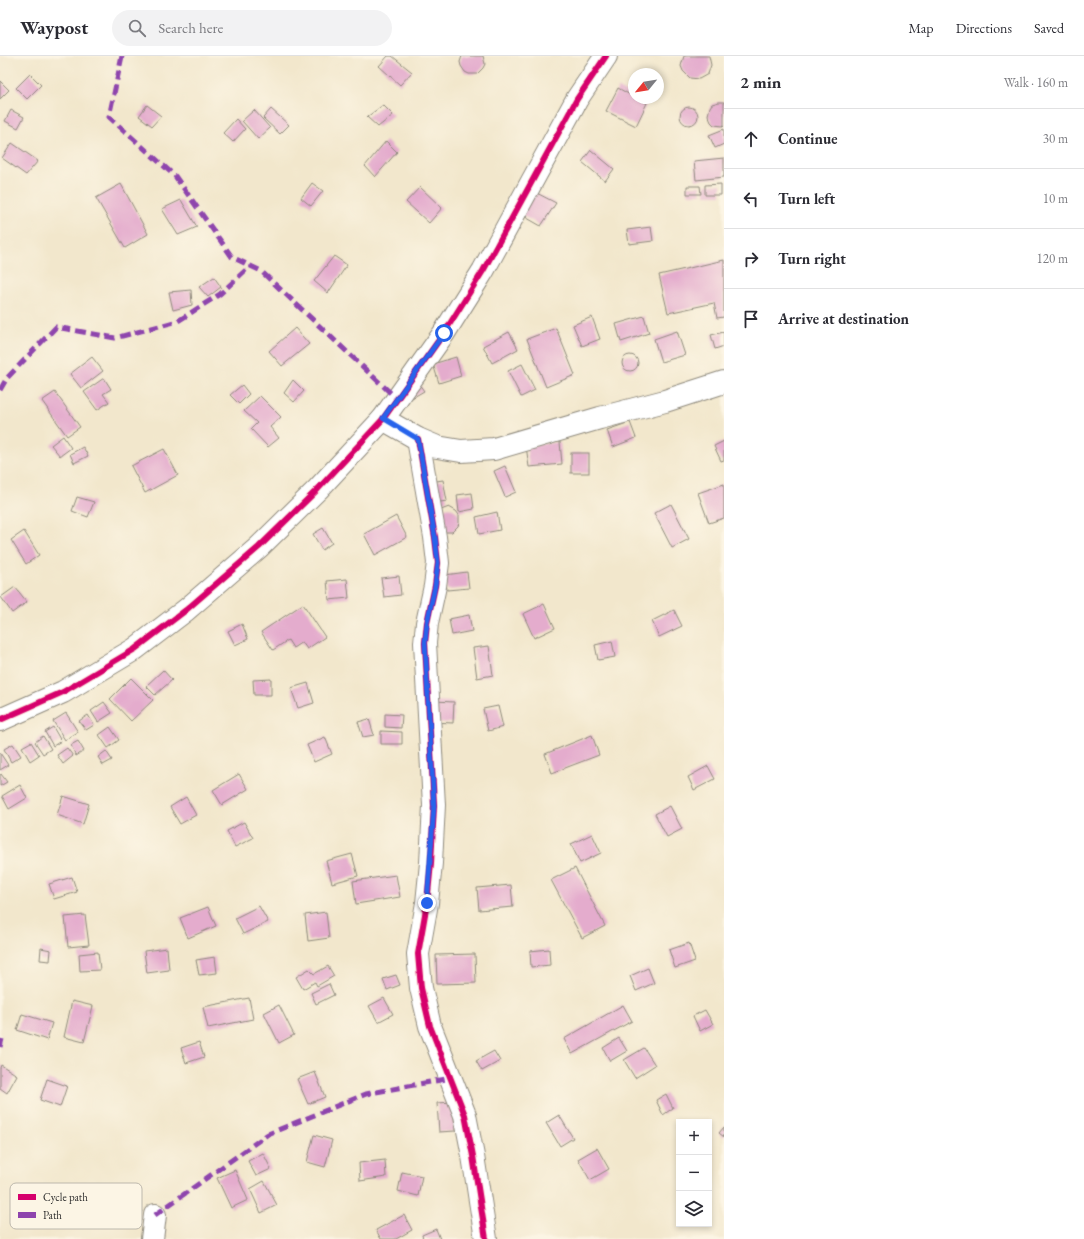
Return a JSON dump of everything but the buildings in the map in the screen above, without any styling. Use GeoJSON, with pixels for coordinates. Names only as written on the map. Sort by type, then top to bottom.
{"type":"FeatureCollection","features":[{"type":"Feature","properties":{"kind":"street"},"geometry":{"type":"LineString","coordinates":[[0,720],[63,692],[134,649],[186,610],[259,547],[318,490],[383,418],[444,333],[483,271],[576,99],[606,56]]}},
{"type":"Feature","properties":{"kind":"street"},"geometry":{"type":"LineString","coordinates":[[383,418],[418,439],[437,447],[461,451],[494,449],[665,401],[724,382]]}},
{"type":"Feature","properties":{"kind":"street"},"geometry":{"type":"LineString","coordinates":[[418,439],[438,563],[427,623],[425,643],[434,806],[427,903],[418,954],[421,988],[430,1026],[465,1115],[474,1156],[486,1239]]}},
{"type":"Feature","properties":{"kind":"street"},"geometry":{"type":"LineString","coordinates":[[152,1239],[155,1215]]}},
{"type":"Feature","properties":{"kind":"marked path"},"geometry":{"type":"LineString","coordinates":[[122,56],[109,117],[175,176],[232,257],[261,271],[397,399]]}},
{"type":"Feature","properties":{"kind":"marked path"},"geometry":{"type":"LineString","coordinates":[[0,390],[7,378],[56,327],[115,338],[178,321],[220,294],[250,266]]}},
{"type":"Feature","properties":{"kind":"marked path"},"geometry":{"type":"LineString","coordinates":[[0,1047],[2,1039]]}},
{"type":"Feature","properties":{"kind":"marked path"},"geometry":{"type":"LineString","coordinates":[[155,1215],[268,1134],[366,1094],[451,1078]]}},
{"type":"Feature","properties":{"kind":"cycle path"},"geometry":{"type":"LineString","coordinates":[[0,720],[63,692],[135,649],[186,610],[259,547],[318,489],[383,419],[444,333],[483,271],[577,99],[606,56]]}},
{"type":"Feature","properties":{"kind":"cycle path"},"geometry":{"type":"LineString","coordinates":[[418,439],[438,563],[427,623],[425,643],[434,805],[427,903],[418,954],[421,988],[430,1026],[465,1115],[486,1239]]}},
{"type":"Feature","properties":{"kind":"route"},"geometry":{"type":"LineString","coordinates":[[427,903],[434,806],[425,643],[427,623],[438,563],[418,439],[383,418],[444,333]]}}]}
